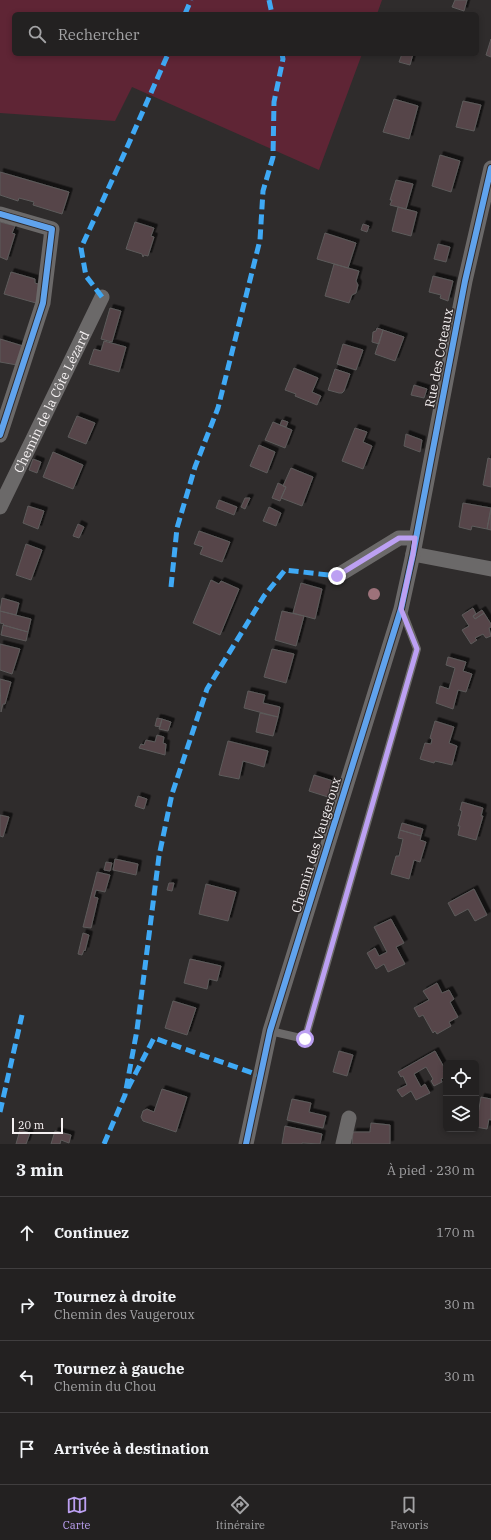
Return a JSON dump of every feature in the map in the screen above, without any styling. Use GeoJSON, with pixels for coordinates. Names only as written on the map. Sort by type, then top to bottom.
{"type":"FeatureCollection","features":[{"type":"Feature","properties":{"kind":"street","name":"Rue des Coteaux"},"geometry":{"type":"LineString","coordinates":[[413,554],[465,281],[491,168]]}},
{"type":"Feature","properties":{"kind":"street"},"geometry":{"type":"LineString","coordinates":[[0,214],[52,229],[43,303],[0,435]]}},
{"type":"Feature","properties":{"kind":"street","name":"Chemin de la Côte Lézard"},"geometry":{"type":"LineString","coordinates":[[0,507],[102,297]]}},
{"type":"Feature","properties":{"kind":"street"},"geometry":{"type":"LineString","coordinates":[[0,393],[15,389]]}},
{"type":"Feature","properties":{"kind":"street"},"geometry":{"type":"LineString","coordinates":[[337,576],[399,538],[415,538]]}},
{"type":"Feature","properties":{"kind":"street"},"geometry":{"type":"LineString","coordinates":[[413,554],[491,569]]}},
{"type":"Feature","properties":{"kind":"street","name":"Chemin des Vaugeroux"},"geometry":{"type":"LineString","coordinates":[[246,1144],[270,1031],[401,609],[413,554]]}},
{"type":"Feature","properties":{"kind":"street"},"geometry":{"type":"LineString","coordinates":[[343,1144],[349,1118]]}},
{"type":"Feature","properties":{"kind":"lane"},"geometry":{"type":"LineString","coordinates":[[270,1031],[305,1039],[417,649],[401,609]]}},
{"type":"Feature","properties":{"kind":"shaded area"},"geometry":{"type":"Polygon","coordinates":[[[0,0],[382,0],[378,12],[12,12],[12,56],[361,56],[319,170],[132,87],[115,121],[0,113],[0,0]]]}},
{"type":"Feature","properties":{"kind":"building"},"geometry":{"type":"Polygon","coordinates":[[[455,0],[467,0],[464,11],[452,7],[455,0]]]}},
{"type":"Feature","properties":{"kind":"building"},"geometry":{"type":"Polygon","coordinates":[[[491,39],[491,57],[486,55],[491,39]]]}},
{"type":"Feature","properties":{"kind":"building"},"geometry":{"type":"Polygon","coordinates":[[[401,56],[412,56],[410,65],[399,62],[401,56]]]}},
{"type":"Feature","properties":{"kind":"building"},"geometry":{"type":"Polygon","coordinates":[[[394,99],[418,106],[409,139],[383,132],[394,99]]]}},
{"type":"Feature","properties":{"kind":"building"},"geometry":{"type":"Polygon","coordinates":[[[463,101],[481,105],[474,131],[456,127],[463,101]]]}},
{"type":"Feature","properties":{"kind":"building"},"geometry":{"type":"Polygon","coordinates":[[[440,155],[460,161],[451,192],[432,186],[440,155]]]}},
{"type":"Feature","properties":{"kind":"building"},"geometry":{"type":"Polygon","coordinates":[[[0,172],[69,192],[62,214],[33,205],[34,202],[19,198],[18,201],[0,195],[0,172]]]}},
{"type":"Feature","properties":{"kind":"building"},"geometry":{"type":"Polygon","coordinates":[[[396,180],[413,184],[406,209],[390,205],[396,180]]]}},
{"type":"Feature","properties":{"kind":"building"},"geometry":{"type":"Polygon","coordinates":[[[398,207],[417,212],[411,236],[392,231],[398,207]]]}},
{"type":"Feature","properties":{"kind":"building"},"geometry":{"type":"Polygon","coordinates":[[[0,222],[15,226],[12,233],[15,234],[7,260],[0,257],[0,222]]]}},
{"type":"Feature","properties":{"kind":"building"},"geometry":{"type":"Polygon","coordinates":[[[135,222],[154,228],[151,236],[154,237],[148,256],[144,255],[143,257],[142,254],[126,249],[135,222]]]}},
{"type":"Feature","properties":{"kind":"building"},"geometry":{"type":"Polygon","coordinates":[[[363,224],[369,226],[367,232],[361,230],[363,224]]]}},
{"type":"Feature","properties":{"kind":"building"},"geometry":{"type":"Polygon","coordinates":[[[325,233],[356,243],[348,268],[317,259],[325,233]]]}},
{"type":"Feature","properties":{"kind":"building"},"geometry":{"type":"Polygon","coordinates":[[[438,244],[450,247],[446,262],[434,259],[438,244]]]}},
{"type":"Feature","properties":{"kind":"building"},"geometry":{"type":"Polygon","coordinates":[[[334,264],[359,271],[356,281],[358,285],[356,293],[352,295],[349,303],[325,296],[334,264]]]}},
{"type":"Feature","properties":{"kind":"building"},"geometry":{"type":"Polygon","coordinates":[[[11,272],[35,279],[35,283],[41,285],[36,303],[4,294],[11,272]]]}},
{"type":"Feature","properties":{"kind":"building"},"geometry":{"type":"Polygon","coordinates":[[[433,276],[453,281],[448,301],[440,298],[441,295],[429,292],[433,276]]]}},
{"type":"Feature","properties":{"kind":"building"},"geometry":{"type":"Polygon","coordinates":[[[110,308],[121,311],[112,342],[101,339],[110,308]]]}},
{"type":"Feature","properties":{"kind":"building"},"geometry":{"type":"Polygon","coordinates":[[[377,328],[383,330],[379,344],[372,342],[373,332],[376,331],[377,328]]]}},
{"type":"Feature","properties":{"kind":"building"},"geometry":{"type":"Polygon","coordinates":[[[383,330],[404,337],[395,361],[375,354],[383,330]]]}},
{"type":"Feature","properties":{"kind":"building"},"geometry":{"type":"Polygon","coordinates":[[[0,339],[23,346],[17,365],[0,362],[0,339]]]}},
{"type":"Feature","properties":{"kind":"building"},"geometry":{"type":"Polygon","coordinates":[[[104,341],[126,347],[119,372],[89,364],[94,349],[101,351],[104,341]]]}},
{"type":"Feature","properties":{"kind":"building"},"geometry":{"type":"Polygon","coordinates":[[[343,344],[363,350],[356,370],[337,364],[343,344]]]}},
{"type":"Feature","properties":{"kind":"building"},"geometry":{"type":"Polygon","coordinates":[[[294,368],[318,378],[312,392],[321,396],[317,405],[285,390],[294,368]]]}},
{"type":"Feature","properties":{"kind":"building"},"geometry":{"type":"Polygon","coordinates":[[[335,369],[350,374],[342,393],[328,390],[335,369]]]}},
{"type":"Feature","properties":{"kind":"building"},"geometry":{"type":"Polygon","coordinates":[[[414,385],[427,389],[424,398],[411,395],[414,385]]]}},
{"type":"Feature","properties":{"kind":"building"},"geometry":{"type":"Polygon","coordinates":[[[77,416],[95,423],[86,444],[68,437],[77,416]]]}},
{"type":"Feature","properties":{"kind":"building"},"geometry":{"type":"Polygon","coordinates":[[[282,420],[288,422],[286,427],[280,425],[282,420]]]}},
{"type":"Feature","properties":{"kind":"building"},"geometry":{"type":"Polygon","coordinates":[[[273,422],[292,430],[285,448],[265,440],[273,422]]]}},
{"type":"Feature","properties":{"kind":"building"},"geometry":{"type":"Polygon","coordinates":[[[355,428],[367,432],[363,442],[372,446],[363,469],[342,461],[355,428]]]}},
{"type":"Feature","properties":{"kind":"building"},"geometry":{"type":"Polygon","coordinates":[[[406,434],[422,440],[420,452],[404,446],[406,434]]]}},
{"type":"Feature","properties":{"kind":"building"},"geometry":{"type":"Polygon","coordinates":[[[259,445],[275,452],[267,473],[250,466],[259,445]]]}},
{"type":"Feature","properties":{"kind":"building"},"geometry":{"type":"Polygon","coordinates":[[[53,452],[83,465],[73,489],[43,477],[53,452]]]}},
{"type":"Feature","properties":{"kind":"building"},"geometry":{"type":"Polygon","coordinates":[[[488,458],[491,459],[491,487],[483,485],[488,458]]]}},
{"type":"Feature","properties":{"kind":"building"},"geometry":{"type":"Polygon","coordinates":[[[33,459],[41,462],[37,473],[29,470],[33,459]]]}},
{"type":"Feature","properties":{"kind":"building"},"geometry":{"type":"Polygon","coordinates":[[[291,468],[313,477],[302,506],[281,498],[286,487],[283,486],[291,468]]]}},
{"type":"Feature","properties":{"kind":"building"},"geometry":{"type":"Polygon","coordinates":[[[278,483],[286,487],[280,501],[272,498],[278,483]]]}},
{"type":"Feature","properties":{"kind":"building"},"geometry":{"type":"Polygon","coordinates":[[[245,498],[250,498],[245,509],[241,507],[245,498]]]}},
{"type":"Feature","properties":{"kind":"building"},"geometry":{"type":"Polygon","coordinates":[[[219,500],[237,507],[234,515],[216,508],[219,500]]]}},
{"type":"Feature","properties":{"kind":"building"},"geometry":{"type":"Polygon","coordinates":[[[463,503],[491,508],[487,529],[472,526],[471,530],[459,527],[463,503]]]}},
{"type":"Feature","properties":{"kind":"building"},"geometry":{"type":"Polygon","coordinates":[[[28,506],[44,511],[38,529],[23,523],[28,506]]]}},
{"type":"Feature","properties":{"kind":"building"},"geometry":{"type":"Polygon","coordinates":[[[269,507],[281,513],[276,526],[263,521],[269,507]]]}},
{"type":"Feature","properties":{"kind":"building"},"geometry":{"type":"Polygon","coordinates":[[[491,508],[491,530],[487,529],[491,508]]]}},
{"type":"Feature","properties":{"kind":"building"},"geometry":{"type":"Polygon","coordinates":[[[78,524],[84,527],[79,538],[73,536],[78,524]]]}},
{"type":"Feature","properties":{"kind":"building"},"geometry":{"type":"Polygon","coordinates":[[[199,531],[230,542],[222,562],[200,554],[203,547],[194,544],[199,531]]]}},
{"type":"Feature","properties":{"kind":"building"},"geometry":{"type":"Polygon","coordinates":[[[26,544],[42,550],[31,580],[16,575],[26,544]]]}},
{"type":"Feature","properties":{"kind":"building"},"geometry":{"type":"Polygon","coordinates":[[[211,580],[219,584],[221,581],[239,589],[220,635],[193,623],[211,580]]]}},
{"type":"Feature","properties":{"kind":"building"},"geometry":{"type":"Polygon","coordinates":[[[301,583],[322,589],[315,619],[293,613],[301,583]]]}},
{"type":"Feature","properties":{"kind":"building"},"geometry":{"type":"Polygon","coordinates":[[[2,598],[19,603],[16,615],[0,611],[2,598]]]}},
{"type":"Feature","properties":{"kind":"building"},"geometry":{"type":"Polygon","coordinates":[[[473,608],[476,614],[473,616],[475,619],[484,613],[491,624],[491,627],[489,628],[491,636],[486,638],[483,634],[475,638],[477,640],[471,644],[462,630],[469,626],[462,615],[473,608]]]}},
{"type":"Feature","properties":{"kind":"building"},"geometry":{"type":"Polygon","coordinates":[[[482,610],[484,613],[475,619],[473,616],[482,610]]]}},
{"type":"Feature","properties":{"kind":"building"},"geometry":{"type":"Polygon","coordinates":[[[0,611],[31,619],[28,632],[0,623],[0,611]]]}},
{"type":"Feature","properties":{"kind":"building"},"geometry":{"type":"Polygon","coordinates":[[[282,611],[304,616],[296,646],[275,640],[282,611]]]}},
{"type":"Feature","properties":{"kind":"building"},"geometry":{"type":"Polygon","coordinates":[[[3,625],[28,632],[26,641],[1,635],[3,625]]]}},
{"type":"Feature","properties":{"kind":"building"},"geometry":{"type":"Polygon","coordinates":[[[0,644],[20,649],[12,674],[0,670],[0,644]]]}},
{"type":"Feature","properties":{"kind":"building"},"geometry":{"type":"Polygon","coordinates":[[[272,649],[294,654],[286,683],[264,677],[272,649]]]}},
{"type":"Feature","properties":{"kind":"building"},"geometry":{"type":"Polygon","coordinates":[[[448,657],[466,662],[463,671],[472,674],[466,692],[458,690],[453,709],[436,703],[440,686],[449,689],[455,668],[446,665],[448,657]]]}},
{"type":"Feature","properties":{"kind":"building"},"geometry":{"type":"Polygon","coordinates":[[[0,679],[11,682],[5,704],[3,704],[1,712],[0,679]]]}},
{"type":"Feature","properties":{"kind":"building"},"geometry":{"type":"Polygon","coordinates":[[[248,691],[265,695],[263,703],[280,707],[278,717],[244,708],[248,691]]]}},
{"type":"Feature","properties":{"kind":"building"},"geometry":{"type":"Polygon","coordinates":[[[260,713],[278,717],[273,736],[256,732],[260,713]]]}},
{"type":"Feature","properties":{"kind":"building"},"geometry":{"type":"Polygon","coordinates":[[[157,718],[162,719],[160,727],[155,726],[157,718]]]}},
{"type":"Feature","properties":{"kind":"building"},"geometry":{"type":"Polygon","coordinates":[[[162,719],[171,722],[168,731],[159,729],[162,719]]]}},
{"type":"Feature","properties":{"kind":"building"},"geometry":{"type":"Polygon","coordinates":[[[435,721],[454,727],[449,743],[457,746],[452,765],[435,761],[434,763],[420,759],[425,743],[431,744],[432,739],[430,738],[435,721]]]}},
{"type":"Feature","properties":{"kind":"building"},"geometry":{"type":"Polygon","coordinates":[[[157,735],[164,737],[163,743],[166,744],[165,755],[139,748],[141,744],[144,745],[146,740],[155,742],[157,735]]]}},
{"type":"Feature","properties":{"kind":"building"},"geometry":{"type":"Polygon","coordinates":[[[228,741],[268,751],[264,767],[243,761],[239,779],[219,775],[228,741]]]}},
{"type":"Feature","properties":{"kind":"building"},"geometry":{"type":"Polygon","coordinates":[[[314,775],[333,781],[328,797],[309,791],[314,775]]]}},
{"type":"Feature","properties":{"kind":"building"},"geometry":{"type":"Polygon","coordinates":[[[138,796],[147,799],[144,809],[135,806],[138,796]]]}},
{"type":"Feature","properties":{"kind":"building"},"geometry":{"type":"Polygon","coordinates":[[[462,802],[483,808],[481,816],[483,816],[476,840],[458,835],[462,802]]]}},
{"type":"Feature","properties":{"kind":"building"},"geometry":{"type":"Polygon","coordinates":[[[0,815],[9,817],[3,837],[0,836],[0,815]]]}},
{"type":"Feature","properties":{"kind":"building"},"geometry":{"type":"Polygon","coordinates":[[[402,823],[423,829],[421,836],[400,830],[402,823]]]}},
{"type":"Feature","properties":{"kind":"building"},"geometry":{"type":"Polygon","coordinates":[[[400,830],[421,836],[420,840],[426,842],[420,862],[414,860],[409,879],[391,874],[396,856],[399,856],[403,839],[398,838],[400,830]]]}},
{"type":"Feature","properties":{"kind":"building"},"geometry":{"type":"Polygon","coordinates":[[[115,859],[138,864],[136,875],[113,870],[115,859]]]}},
{"type":"Feature","properties":{"kind":"building"},"geometry":{"type":"Polygon","coordinates":[[[106,862],[112,863],[110,871],[104,870],[106,862]]]}},
{"type":"Feature","properties":{"kind":"building"},"geometry":{"type":"Polygon","coordinates":[[[97,872],[110,875],[105,892],[96,890],[94,897],[98,898],[91,928],[83,927],[97,872]]]}},
{"type":"Feature","properties":{"kind":"building"},"geometry":{"type":"Polygon","coordinates":[[[169,883],[174,883],[172,891],[167,890],[169,883]]]}},
{"type":"Feature","properties":{"kind":"building"},"geometry":{"type":"Polygon","coordinates":[[[206,884],[236,892],[228,921],[199,914],[206,884]]]}},
{"type":"Feature","properties":{"kind":"building"},"geometry":{"type":"Polygon","coordinates":[[[474,889],[487,915],[475,921],[468,909],[455,916],[448,903],[474,889]]]}},
{"type":"Feature","properties":{"kind":"building"},"geometry":{"type":"Polygon","coordinates":[[[391,919],[404,943],[396,947],[405,964],[388,972],[384,964],[376,969],[367,953],[375,948],[379,956],[387,952],[374,927],[391,919]]]}},
{"type":"Feature","properties":{"kind":"building"},"geometry":{"type":"Polygon","coordinates":[[[83,933],[89,935],[85,951],[84,950],[82,955],[78,954],[83,933]]]}},
{"type":"Feature","properties":{"kind":"building"},"geometry":{"type":"Polygon","coordinates":[[[190,959],[221,966],[217,981],[209,979],[207,989],[184,983],[190,959]]]}},
{"type":"Feature","properties":{"kind":"building"},"geometry":{"type":"Polygon","coordinates":[[[437,983],[442,993],[449,990],[454,999],[450,1002],[458,1017],[449,1022],[451,1026],[437,1034],[435,1031],[433,1033],[423,1015],[419,1017],[414,1008],[429,1000],[423,991],[437,983]]]}},
{"type":"Feature","properties":{"kind":"building"},"geometry":{"type":"Polygon","coordinates":[[[173,1001],[196,1008],[187,1035],[165,1028],[173,1001]]]}},
{"type":"Feature","properties":{"kind":"building"},"geometry":{"type":"Polygon","coordinates":[[[339,1051],[353,1055],[347,1076],[333,1072],[339,1051]]]}},
{"type":"Feature","properties":{"kind":"building"},"geometry":{"type":"Polygon","coordinates":[[[435,1051],[443,1065],[442,1082],[434,1086],[431,1081],[433,1079],[426,1067],[414,1074],[421,1087],[425,1084],[430,1093],[416,1100],[411,1091],[402,1097],[397,1090],[407,1085],[403,1076],[401,1077],[398,1072],[435,1051]]]}},
{"type":"Feature","properties":{"kind":"building"},"geometry":{"type":"Polygon","coordinates":[[[162,1089],[187,1097],[176,1132],[143,1121],[141,1117],[143,1111],[147,1109],[154,1112],[162,1089]]]}},
{"type":"Feature","properties":{"kind":"building"},"geometry":{"type":"Polygon","coordinates":[[[481,1097],[491,1099],[491,1120],[489,1119],[487,1129],[479,1128],[479,1109],[481,1097]]]}},
{"type":"Feature","properties":{"kind":"building"},"geometry":{"type":"Polygon","coordinates":[[[292,1099],[311,1103],[309,1112],[326,1116],[323,1128],[287,1120],[292,1099]]]}},
{"type":"Feature","properties":{"kind":"building"},"geometry":{"type":"Polygon","coordinates":[[[371,1123],[390,1125],[390,1144],[352,1144],[353,1132],[370,1132],[371,1123]]]}},
{"type":"Feature","properties":{"kind":"building"},"geometry":{"type":"Polygon","coordinates":[[[285,1126],[322,1134],[320,1144],[282,1144],[285,1126]]]}},
{"type":"Feature","properties":{"kind":"building"},"geometry":{"type":"Polygon","coordinates":[[[20,1130],[30,1133],[26,1144],[16,1144],[20,1130]]]}},
{"type":"Feature","properties":{"kind":"building"},"geometry":{"type":"Polygon","coordinates":[[[55,1131],[71,1135],[69,1143],[61,1140],[60,1144],[51,1144],[55,1131]]]}},
{"type":"Feature","properties":{"kind":"marked path"},"geometry":{"type":"LineString","coordinates":[[186,12],[191,0]]}},
{"type":"Feature","properties":{"kind":"marked path"},"geometry":{"type":"LineString","coordinates":[[269,0],[272,12]]}},
{"type":"Feature","properties":{"kind":"marked path"},"geometry":{"type":"LineString","coordinates":[[102,297],[86,276],[81,248],[167,56]]}},
{"type":"Feature","properties":{"kind":"marked path"},"geometry":{"type":"LineString","coordinates":[[171,587],[177,528],[195,467],[218,408],[260,240],[263,191],[273,157],[274,102],[282,56]]}},
{"type":"Feature","properties":{"kind":"marked path"},"geometry":{"type":"LineString","coordinates":[[104,1144],[125,1095],[137,1030],[159,856],[172,794],[207,689],[264,596],[285,570],[337,576]]}},
{"type":"Feature","properties":{"kind":"marked path"},"geometry":{"type":"LineString","coordinates":[[0,1112],[22,1015]]}},
{"type":"Feature","properties":{"kind":"marked path"},"geometry":{"type":"LineString","coordinates":[[128,1088],[154,1038],[261,1076]]}},
{"type":"Feature","properties":{"kind":"cycle path"},"geometry":{"type":"LineString","coordinates":[[246,1144],[270,1031],[401,609],[413,554],[465,281],[491,168]]}},
{"type":"Feature","properties":{"kind":"cycle path"},"geometry":{"type":"LineString","coordinates":[[0,214],[52,229],[43,303],[0,435]]}},
{"type":"Feature","properties":{"kind":"route"},"geometry":{"type":"LineString","coordinates":[[305,1039],[417,649],[401,609],[415,538],[399,538],[337,576]]}}]}
